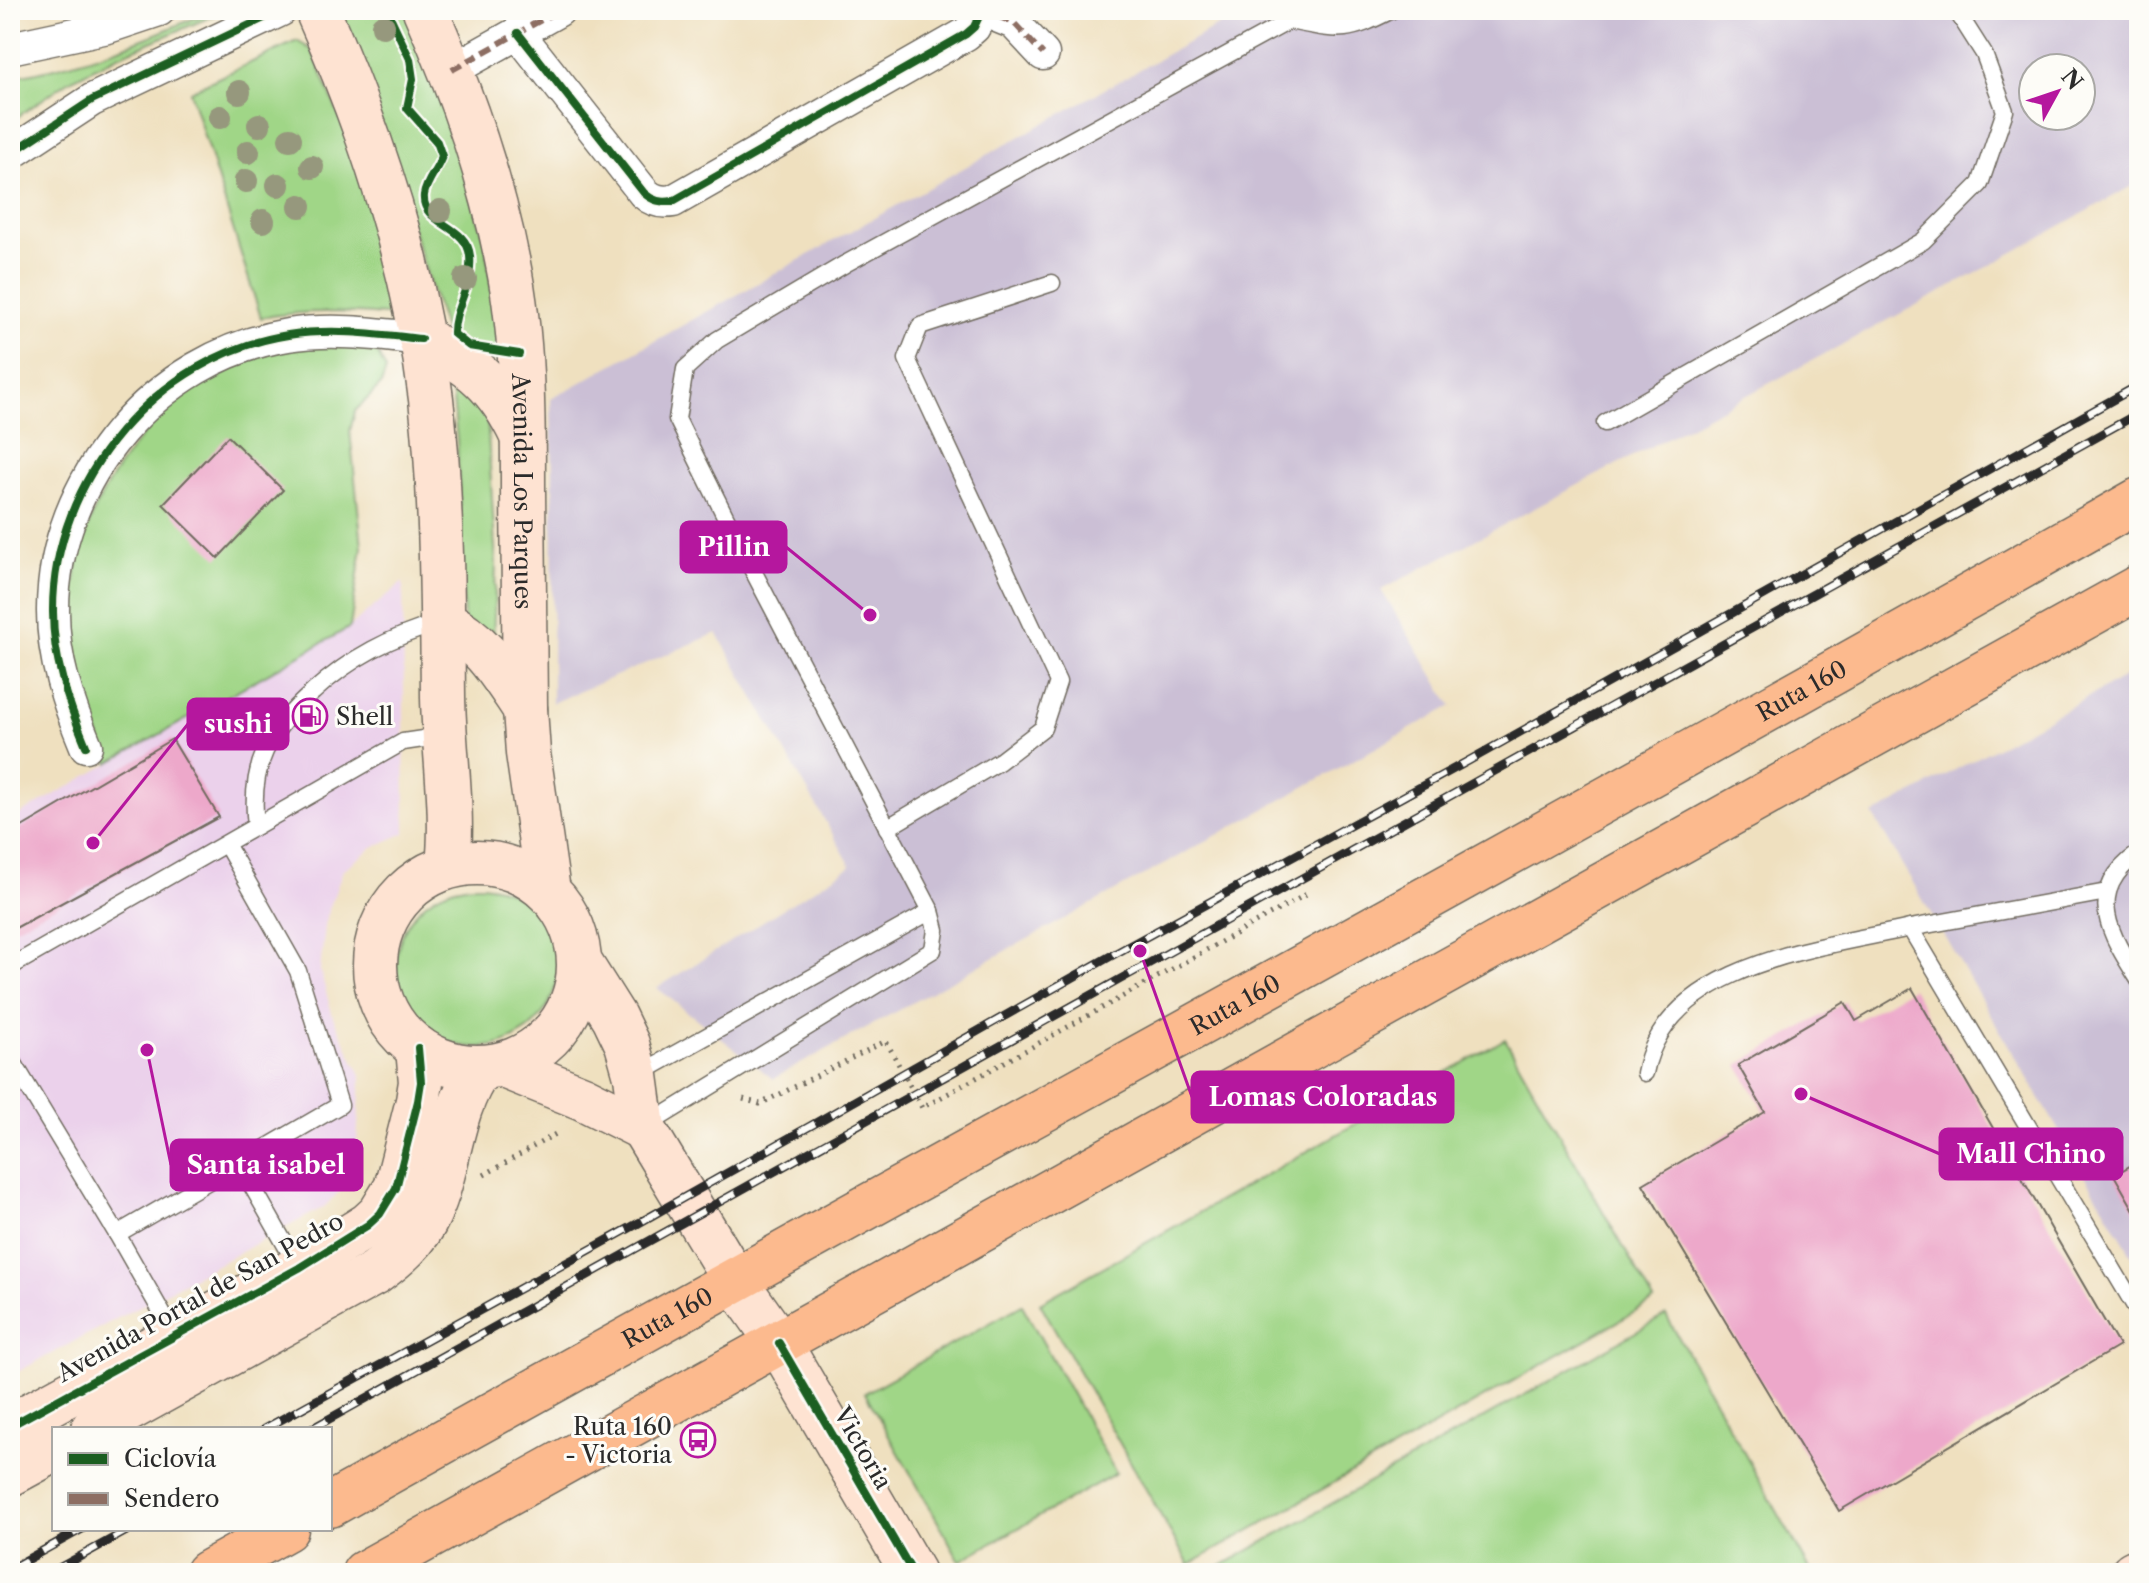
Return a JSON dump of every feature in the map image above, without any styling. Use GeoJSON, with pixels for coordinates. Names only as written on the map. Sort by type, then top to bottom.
{"type":"FeatureCollection","features":[{"type":"Feature","properties":{"kind":"highway","name":"Ruta 160"},"geometry":{"type":"LineString","coordinates":[[332,1504],[2139,500]]}},
{"type":"Feature","properties":{"kind":"highway"},"geometry":{"type":"LineString","coordinates":[[364,1573],[2139,587]]}},
{"type":"Feature","properties":{"kind":"highway"},"geometry":{"type":"LineString","coordinates":[[207,1573],[282,1531]]}},
{"type":"Feature","properties":{"kind":"main road"},"geometry":{"type":"LineString","coordinates":[[317,10],[338,57],[383,181],[405,259],[421,339],[437,458],[443,736],[450,826],[448,866]]}},
{"type":"Feature","properties":{"kind":"main road","name":"Avenida Los Parques"},"geometry":{"type":"LineString","coordinates":[[425,10],[452,70],[491,196],[508,266],[519,354],[523,438],[525,709],[528,753],[548,891]]}},
{"type":"Feature","properties":{"kind":"main road"},"geometry":{"type":"LineString","coordinates":[[421,339],[457,357],[486,379],[501,397],[523,438]]}},
{"type":"Feature","properties":{"kind":"main road"},"geometry":{"type":"LineString","coordinates":[[442,621],[477,642],[525,709]]}},
{"type":"Feature","properties":{"kind":"main road","name":"Avenida Los Parques"},"geometry":{"type":"LineString","coordinates":[[491,1066],[533,1050],[558,1028],[578,986],[580,963],[571,924],[548,891],[512,868],[469,863],[448,866],[409,889],[394,906],[376,947],[377,981],[387,1014],[401,1033],[418,1048],[448,1062],[491,1066],[583,1098],[643,1128]]}},
{"type":"Feature","properties":{"kind":"main road","name":"Avenida Los Parques"},"geometry":{"type":"LineString","coordinates":[[580,963],[627,1044],[636,1076],[643,1128],[734,1279]]}},
{"type":"Feature","properties":{"kind":"main road","name":"Avenida Portal de San Pedro"},"geometry":{"type":"LineString","coordinates":[[95,1427],[299,1268],[368,1225],[380,1214],[396,1188],[418,1101],[421,1082],[418,1048]]}},
{"type":"Feature","properties":{"kind":"main road","name":"Avenida Portal de San Pedro"},"geometry":{"type":"LineString","coordinates":[[10,1426],[375,1273],[397,1257],[428,1217],[437,1195],[462,1100],[491,1066]]}},
{"type":"Feature","properties":{"kind":"main road","name":"Victoria"},"geometry":{"type":"LineString","coordinates":[[734,1279],[779,1343],[913,1573]]}},
{"type":"Feature","properties":{"kind":"main road"},"geometry":{"type":"LineString","coordinates":[[10,1474],[52,1451]]}},
{"type":"Feature","properties":{"kind":"main road"},"geometry":{"type":"LineString","coordinates":[[2133,1573],[2139,1570]]}},
{"type":"Feature","properties":{"kind":"street"},"geometry":{"type":"LineString","coordinates":[[10,48],[108,27],[159,10]]}},
{"type":"Feature","properties":{"kind":"street"},"geometry":{"type":"LineString","coordinates":[[10,154],[92,100],[281,10]]}},
{"type":"Feature","properties":{"kind":"street"},"geometry":{"type":"LineString","coordinates":[[452,70],[559,10]]}},
{"type":"Feature","properties":{"kind":"street"},"geometry":{"type":"LineString","coordinates":[[518,33],[644,193],[665,202],[673,201],[966,34],[974,27],[982,10],[1014,23],[1043,54]]}},
{"type":"Feature","properties":{"kind":"street"},"geometry":{"type":"LineString","coordinates":[[86,746],[61,675],[53,613],[54,582],[58,550],[68,520],[81,491],[116,438],[162,391],[221,355],[253,343],[287,335],[322,332],[421,339]]}},
{"type":"Feature","properties":{"kind":"lane"},"geometry":{"type":"LineString","coordinates":[[643,1128],[933,950],[936,930],[931,911],[677,419],[685,369],[717,340],[845,264],[1289,21],[1339,30],[1359,27],[1392,10]]}},
{"type":"Feature","properties":{"kind":"lane"},"geometry":{"type":"LineString","coordinates":[[1605,423],[1923,241],[1980,184],[2005,111],[1984,54],[1956,10]]}},
{"type":"Feature","properties":{"kind":"lane"},"geometry":{"type":"LineString","coordinates":[[887,828],[1000,761],[1043,728],[1058,682],[907,359],[920,326],[1052,283]]}},
{"type":"Feature","properties":{"kind":"lane"},"geometry":{"type":"LineString","coordinates":[[256,826],[254,787],[258,767],[278,726],[336,671],[365,652],[396,636],[442,621]]}},
{"type":"Feature","properties":{"kind":"lane"},"geometry":{"type":"LineString","coordinates":[[10,967],[403,742],[443,736]]}},
{"type":"Feature","properties":{"kind":"lane"},"geometry":{"type":"LineString","coordinates":[[117,1234],[340,1105],[298,971],[226,844]]}},
{"type":"Feature","properties":{"kind":"lane"},"geometry":{"type":"LineString","coordinates":[[2139,853],[2123,866],[2107,892],[2108,924],[2113,939],[2139,980]]}},
{"type":"Feature","properties":{"kind":"lane"},"geometry":{"type":"LineString","coordinates":[[1645,1073],[1648,1056],[1664,1026],[1690,1001],[1724,979],[1776,958],[1910,928],[2107,892]]}},
{"type":"Feature","properties":{"kind":"lane"},"geometry":{"type":"LineString","coordinates":[[636,1076],[931,911]]}},
{"type":"Feature","properties":{"kind":"lane"},"geometry":{"type":"LineString","coordinates":[[1910,928],[2139,1313]]}},
{"type":"Feature","properties":{"kind":"lane"},"geometry":{"type":"LineString","coordinates":[[10,1057],[117,1234],[185,1355]]}},
{"type":"Feature","properties":{"kind":"lane"},"geometry":{"type":"LineString","coordinates":[[239,1163],[299,1268]]}},
{"type":"Feature","properties":{"kind":"path"},"geometry":{"type":"LineString","coordinates":[[710,1087],[760,1104],[886,1041],[922,1108],[1307,894]]}},
{"type":"Feature","properties":{"kind":"path"},"geometry":{"type":"LineString","coordinates":[[437,1195],[465,1186],[559,1132],[583,1098]]}},
{"type":"Feature","properties":{"kind":"shaded area"},"geometry":{"type":"Polygon","coordinates":[[[1246,10],[2139,10],[2139,182],[1973,275],[1381,590],[1452,706],[773,1079],[657,988],[851,866],[717,633],[552,703],[551,399],[1246,10]]]}},
{"type":"Feature","properties":{"kind":"shaded area"},"geometry":{"type":"Polygon","coordinates":[[[403,582],[405,833],[373,847],[343,870],[326,918],[320,970],[333,1017],[361,1075],[355,1176],[324,1207],[10,1376],[10,820],[350,627],[403,582]]]}},
{"type":"Feature","properties":{"kind":"shaded area"},"geometry":{"type":"Polygon","coordinates":[[[2139,669],[2139,1267],[1873,815],[2139,669]]]}},
{"type":"Feature","properties":{"kind":"green space"},"geometry":{"type":"Polygon","coordinates":[[[214,10],[227,10],[70,80],[10,122],[10,77],[89,58],[214,10]]]}},
{"type":"Feature","properties":{"kind":"green space"},"geometry":{"type":"Polygon","coordinates":[[[351,10],[405,10],[431,71],[485,241],[500,353],[454,341],[445,332],[407,211],[340,23],[351,10]]]}},
{"type":"Feature","properties":{"kind":"green space"},"geometry":{"type":"Polygon","coordinates":[[[297,41],[312,50],[350,143],[399,316],[313,312],[261,318],[190,91],[297,41]]]}},
{"type":"Feature","properties":{"kind":"green space"},"geometry":{"type":"Polygon","coordinates":[[[323,339],[376,350],[386,370],[381,385],[355,411],[350,431],[362,547],[350,627],[109,763],[81,678],[73,598],[78,559],[90,521],[109,482],[154,422],[191,391],[240,360],[323,339]]]}},
{"type":"Feature","properties":{"kind":"green space"},"geometry":{"type":"Polygon","coordinates":[[[451,377],[486,401],[496,564],[493,643],[464,620],[457,441],[451,377]]]}},
{"type":"Feature","properties":{"kind":"green space"},"geometry":{"type":"Polygon","coordinates":[[[477,885],[508,892],[534,909],[551,935],[558,966],[551,997],[534,1023],[508,1040],[477,1047],[446,1040],[420,1023],[403,997],[396,966],[403,935],[420,909],[446,892],[477,885]]]}},
{"type":"Feature","properties":{"kind":"green space"},"geometry":{"type":"Polygon","coordinates":[[[1505,1039],[1654,1301],[1189,1565],[1040,1303],[1505,1039]]]}},
{"type":"Feature","properties":{"kind":"green space"},"geometry":{"type":"Polygon","coordinates":[[[1022,1305],[1116,1473],[960,1561],[865,1393],[1022,1305]]]}},
{"type":"Feature","properties":{"kind":"green space"},"geometry":{"type":"Polygon","coordinates":[[[1666,1315],[1812,1573],[1209,1573],[1666,1315]]]}},
{"type":"Feature","properties":{"kind":"building"},"geometry":{"type":"Polygon","coordinates":[[[228,436],[283,490],[218,558],[163,504],[228,436]]]}},
{"type":"Feature","properties":{"kind":"building"},"geometry":{"type":"Polygon","coordinates":[[[172,739],[219,817],[10,931],[10,834],[172,739]]]}},
{"type":"Feature","properties":{"kind":"building"},"geometry":{"type":"Polygon","coordinates":[[[1912,988],[2119,1346],[1839,1511],[1643,1184],[1765,1112],[1738,1065],[1845,1002],[1856,1021],[1912,988]]]}},
{"type":"Feature","properties":{"kind":"building"},"geometry":{"type":"Polygon","coordinates":[[[2139,1161],[2139,1219],[2114,1175],[2139,1161]]]}},
{"type":"Feature","properties":{"kind":"railway"},"geometry":{"type":"LineString","coordinates":[[268,1427],[2139,385]]}},
{"type":"Feature","properties":{"kind":"railway"},"geometry":{"type":"LineString","coordinates":[[315,1427],[2139,413]]}},
{"type":"Feature","properties":{"kind":"railway"},"geometry":{"type":"LineString","coordinates":[[10,1569],[78,1531]]}},
{"type":"Feature","properties":{"kind":"railway"},"geometry":{"type":"LineString","coordinates":[[50,1573],[126,1531]]}},
{"type":"Feature","properties":{"kind":"marked path"},"geometry":{"type":"LineString","coordinates":[[452,70],[559,10]]}},
{"type":"Feature","properties":{"kind":"marked path"},"geometry":{"type":"LineString","coordinates":[[982,10],[1014,23],[1043,54]]}},
{"type":"Feature","properties":{"kind":"cycle path"},"geometry":{"type":"LineString","coordinates":[[10,154],[92,100],[281,10]]}},
{"type":"Feature","properties":{"kind":"cycle path"},"geometry":{"type":"LineString","coordinates":[[387,10],[410,59],[413,79],[407,108],[437,142],[442,156],[425,190],[425,205],[436,219],[461,237],[470,256],[469,278],[456,315],[454,334],[469,346],[519,354]]}},
{"type":"Feature","properties":{"kind":"cycle path"},"geometry":{"type":"LineString","coordinates":[[518,33],[644,193],[654,200],[669,202],[966,34],[974,27],[982,10]]}},
{"type":"Feature","properties":{"kind":"cycle path"},"geometry":{"type":"LineString","coordinates":[[86,746],[68,697],[56,647],[53,612],[57,563],[71,516],[92,471],[121,432],[156,397],[196,368],[240,347],[288,335],[322,332],[421,339]]}},
{"type":"Feature","properties":{"kind":"cycle path"},"geometry":{"type":"LineString","coordinates":[[10,1426],[299,1268],[368,1225],[380,1214],[396,1188],[418,1101],[421,1082],[418,1048]]}},
{"type":"Feature","properties":{"kind":"cycle path"},"geometry":{"type":"LineString","coordinates":[[779,1343],[913,1573]]}},
{"type":"Feature","properties":{"kind":"place","name":"Pillin"},"geometry":{"type":"Point","coordinates":[870,615]}},
{"type":"Feature","properties":{"kind":"place","name":"Shell"},"geometry":{"type":"Point","coordinates":[310,716]}},
{"type":"Feature","properties":{"kind":"place","name":"sushi"},"geometry":{"type":"Point","coordinates":[93,843]}},
{"type":"Feature","properties":{"kind":"place","name":"Lomas Coloradas"},"geometry":{"type":"Point","coordinates":[1140,951]}},
{"type":"Feature","properties":{"kind":"place","name":"Santa isabel"},"geometry":{"type":"Point","coordinates":[147,1050]}},
{"type":"Feature","properties":{"kind":"place","name":"Mall Chino"},"geometry":{"type":"Point","coordinates":[1801,1094]}},
{"type":"Feature","properties":{"kind":"place","name":"Ruta 160 - Victoria"},"geometry":{"type":"Point","coordinates":[698,1440]}}]}
